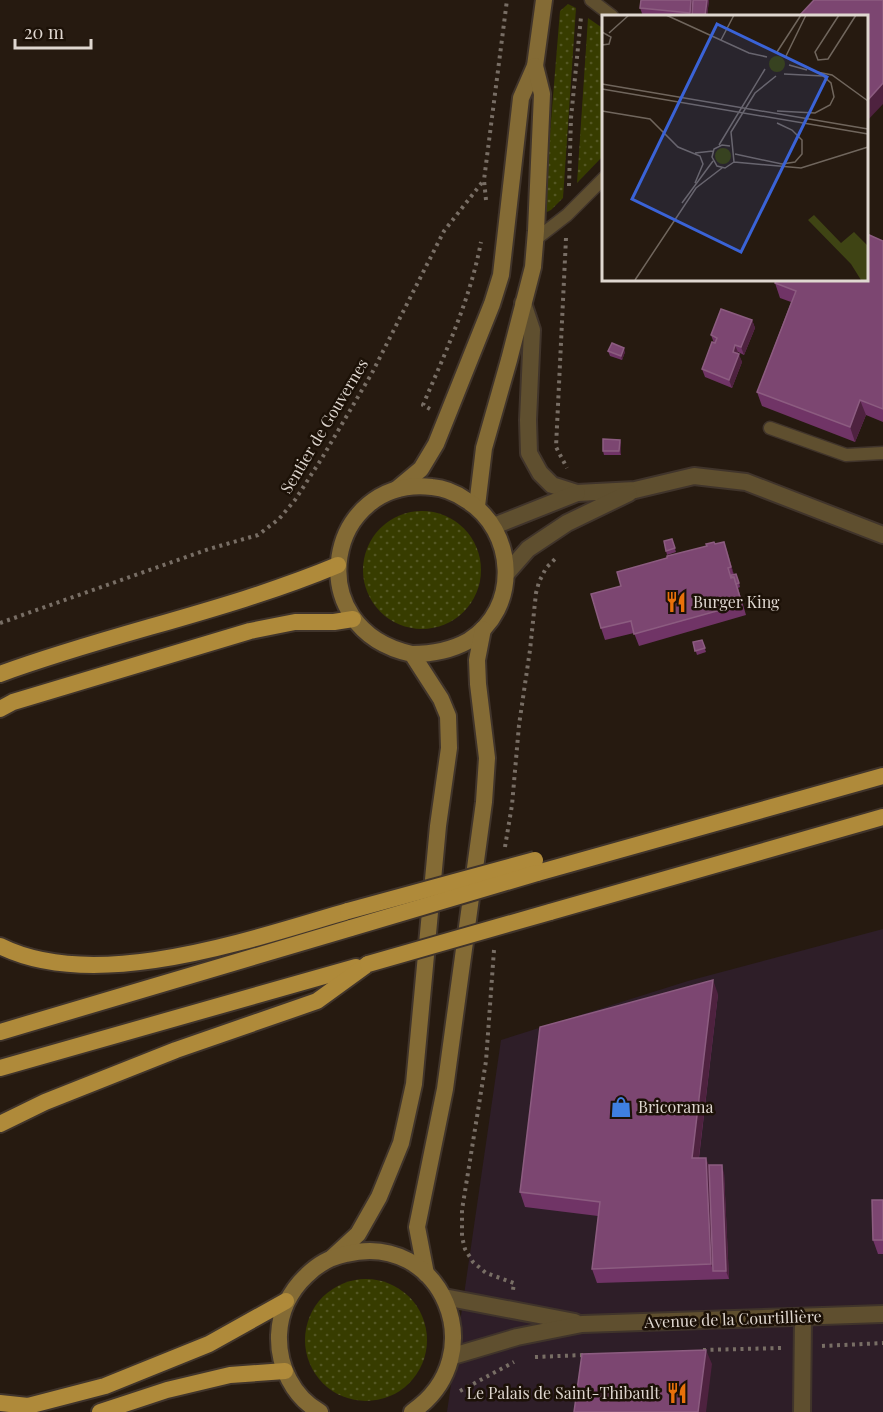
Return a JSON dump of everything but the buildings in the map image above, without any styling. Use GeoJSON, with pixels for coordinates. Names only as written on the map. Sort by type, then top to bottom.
{"type":"FeatureCollection","features":[{"type":"Feature","properties":{"kind":"highway"},"geometry":{"type":"LineString","coordinates":[[0,674],[57,653],[236,603],[296,583],[338,565]]}},
{"type":"Feature","properties":{"kind":"highway"},"geometry":{"type":"LineString","coordinates":[[0,709],[13,702],[250,631],[295,622],[334,622],[353,619]]}},
{"type":"Feature","properties":{"kind":"highway"},"geometry":{"type":"LineString","coordinates":[[0,1032],[349,919],[536,866],[582,862],[883,776]]}},
{"type":"Feature","properties":{"kind":"highway"},"geometry":{"type":"LineString","coordinates":[[0,1068],[883,817]]}},
{"type":"Feature","properties":{"kind":"highway"},"geometry":{"type":"LineString","coordinates":[[0,946],[18,956],[99,965],[162,960],[349,919]]}},
{"type":"Feature","properties":{"kind":"highway"},"geometry":{"type":"LineString","coordinates":[[0,1124],[45,1102],[176,1050],[317,1000],[368,964]]}},
{"type":"Feature","properties":{"kind":"highway"},"geometry":{"type":"LineString","coordinates":[[0,1402],[28,1406],[105,1386],[209,1344],[286,1301]]}},
{"type":"Feature","properties":{"kind":"highway"},"geometry":{"type":"LineString","coordinates":[[100,1412],[167,1390],[230,1375],[285,1371]]}},
{"type":"Feature","properties":{"kind":"main road"},"geometry":{"type":"LineString","coordinates":[[396,490],[418,486],[454,492],[477,506],[494,526],[502,544],[507,573],[501,599],[494,615],[470,640],[451,649],[432,654],[396,651],[364,632],[344,604],[339,588],[338,565],[344,537],[357,517],[377,499],[396,490],[421,469],[436,444],[492,304],[501,275],[506,241],[521,98],[535,66],[544,0]]}},
{"type":"Feature","properties":{"kind":"main road"},"geometry":{"type":"LineString","coordinates":[[477,506],[484,448],[533,267],[542,94],[535,66]]}},
{"type":"Feature","properties":{"kind":"main road"},"geometry":{"type":"LineString","coordinates":[[426,1274],[417,1227],[444,1089],[484,802],[487,758],[477,660],[483,629]]}},
{"type":"Feature","properties":{"kind":"main road"},"geometry":{"type":"LineString","coordinates":[[320,1412],[296,1392],[285,1371],[279,1348],[280,1324],[286,1301],[298,1283],[314,1268],[333,1257],[358,1234],[379,1197],[400,1143],[414,1084],[438,826],[449,748],[447,716],[441,699],[412,654]]}},
{"type":"Feature","properties":{"kind":"main road"},"geometry":{"type":"LineString","coordinates":[[333,1257],[357,1251],[382,1252],[406,1260],[426,1274],[444,1297],[453,1326],[453,1356],[443,1381],[426,1402],[412,1412]]}},
{"type":"Feature","properties":{"kind":"street"},"geometry":{"type":"LineString","coordinates":[[523,303],[532,330],[528,420],[529,453],[540,473],[552,485],[577,493]]}},
{"type":"Feature","properties":{"kind":"street"},"geometry":{"type":"LineString","coordinates":[[494,526],[577,493],[635,490],[694,476],[746,482],[883,535]]}},
{"type":"Feature","properties":{"kind":"street"},"geometry":{"type":"LineString","coordinates":[[507,573],[528,549],[557,529],[635,490]]}},
{"type":"Feature","properties":{"kind":"street","name":"Avenue de la Courtillière"},"geometry":{"type":"LineString","coordinates":[[444,1297],[582,1324]]}},
{"type":"Feature","properties":{"kind":"street","name":"Avenue de la Courtillière"},"geometry":{"type":"LineString","coordinates":[[453,1356],[517,1337],[582,1324],[883,1314]]}},
{"type":"Feature","properties":{"kind":"street"},"geometry":{"type":"LineString","coordinates":[[802,1412],[803,1318]]}},
{"type":"Feature","properties":{"kind":"lane"},"geometry":{"type":"LineString","coordinates":[[587,4],[610,15]]}},
{"type":"Feature","properties":{"kind":"lane"},"geometry":{"type":"LineString","coordinates":[[536,239],[567,215],[602,180]]}},
{"type":"Feature","properties":{"kind":"lane"},"geometry":{"type":"LineString","coordinates":[[770,428],[846,455],[883,453]]}},
{"type":"Feature","properties":{"kind":"path"},"geometry":{"type":"LineString","coordinates":[[488,209],[484,180],[507,0]]}},
{"type":"Feature","properties":{"kind":"path"},"geometry":{"type":"LineString","coordinates":[[570,472],[556,447],[572,118],[587,4]]}},
{"type":"Feature","properties":{"kind":"path","name":"Sentier de Gouvernes"},"geometry":{"type":"LineString","coordinates":[[0,623],[209,549],[258,535],[279,519],[311,475],[372,373],[444,231],[484,180]]}},
{"type":"Feature","properties":{"kind":"path"},"geometry":{"type":"LineString","coordinates":[[423,405],[474,277],[483,231]]}},
{"type":"Feature","properties":{"kind":"path"},"geometry":{"type":"LineString","coordinates":[[698,1350],[883,1344]]}},
{"type":"Feature","properties":{"kind":"path"},"geometry":{"type":"LineString","coordinates":[[525,1357],[594,1354]]}},
{"type":"Feature","properties":{"kind":"shaded area"},"geometry":{"type":"Polygon","coordinates":[[[883,929],[883,1412],[447,1412],[501,1040],[688,981],[883,929]]]}},
{"type":"Feature","properties":{"kind":"green space"},"geometry":{"type":"Polygon","coordinates":[[[568,4],[576,8],[563,198],[547,212],[544,207],[560,11],[568,4]]]}},
{"type":"Feature","properties":{"kind":"green space"},"geometry":{"type":"Polygon","coordinates":[[[588,18],[602,28],[602,157],[577,183],[588,18]]]}},
{"type":"Feature","properties":{"kind":"green space"},"geometry":{"type":"Polygon","coordinates":[[[422,511],[445,515],[464,528],[477,547],[481,570],[477,593],[464,612],[445,625],[422,629],[399,625],[380,612],[367,593],[363,570],[367,547],[380,528],[399,515],[422,511]]]}},
{"type":"Feature","properties":{"kind":"green space"},"geometry":{"type":"Polygon","coordinates":[[[366,1279],[389,1284],[400,1289],[409,1297],[417,1306],[422,1317],[427,1340],[422,1363],[417,1374],[409,1383],[400,1391],[389,1396],[366,1401],[343,1396],[332,1391],[323,1383],[315,1374],[310,1363],[305,1340],[310,1317],[315,1306],[323,1297],[332,1289],[343,1284],[366,1279]]]}},
{"type":"Feature","properties":{"kind":"place","name":"Burger King"},"geometry":{"type":"Point","coordinates":[676,602]}},
{"type":"Feature","properties":{"kind":"place","name":"Bricorama"},"geometry":{"type":"Point","coordinates":[621,1107]}},
{"type":"Feature","properties":{"kind":"place","name":"Le Palais de Saint-Thibault"},"geometry":{"type":"Point","coordinates":[677,1393]}}]}
